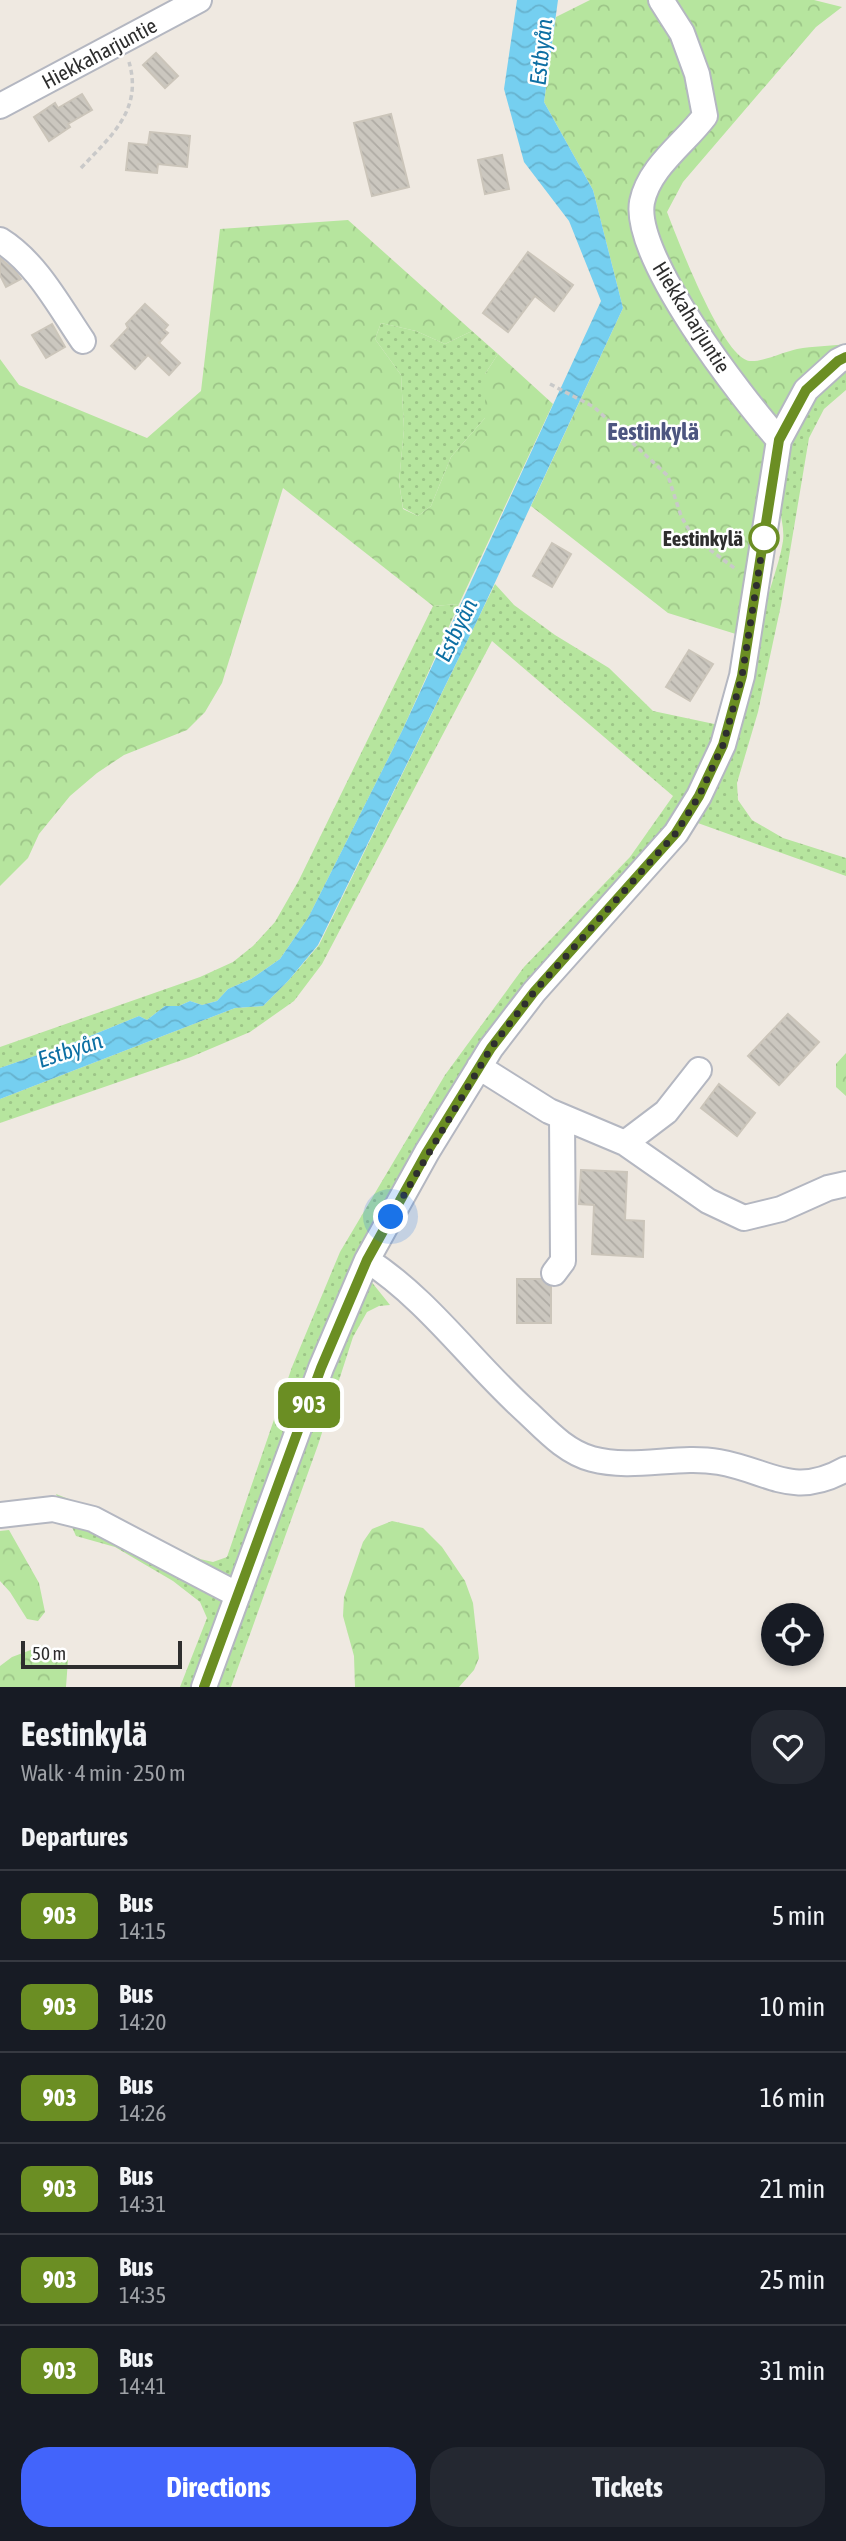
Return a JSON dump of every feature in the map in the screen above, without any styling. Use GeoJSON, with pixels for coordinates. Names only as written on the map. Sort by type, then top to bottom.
{"type":"FeatureCollection","features":[{"type":"Feature","properties":{"kind":"street","name":"Hiekkaharjuntie"},"geometry":{"type":"LineString","coordinates":[[0,106],[199,0]]}},
{"type":"Feature","properties":{"kind":"street","name":"Hiekkaharjuntie"},"geometry":{"type":"LineString","coordinates":[[661,0],[682,33],[697,75],[705,116],[690,136],[655,171],[642,201],[642,221],[651,252],[687,317],[752,409],[779,440]]}},
{"type":"Feature","properties":{"kind":"street"},"geometry":{"type":"LineString","coordinates":[[0,240],[15,249],[37,274],[83,341]]}},
{"type":"Feature","properties":{"kind":"street"},"geometry":{"type":"LineString","coordinates":[[204,1687],[321,1368],[367,1260],[427,1152],[479,1067],[534,992],[676,833],[699,796],[723,745],[742,676],[779,440],[806,390],[838,361],[846,358]]}},
{"type":"Feature","properties":{"kind":"street"},"geometry":{"type":"LineString","coordinates":[[479,1067],[549,1111],[625,1143],[708,1201],[744,1218],[781,1209],[844,1187]]}},
{"type":"Feature","properties":{"kind":"street"},"geometry":{"type":"LineString","coordinates":[[625,1143],[666,1112],[699,1070]]}},
{"type":"Feature","properties":{"kind":"street"},"geometry":{"type":"LineString","coordinates":[[554,1273],[563,1261],[562,1116]]}},
{"type":"Feature","properties":{"kind":"street"},"geometry":{"type":"LineString","coordinates":[[367,1260],[393,1276],[498,1386],[562,1445],[590,1458],[621,1464],[688,1460],[720,1462],[770,1478],[800,1484],[830,1478],[846,1469]]}},
{"type":"Feature","properties":{"kind":"street"},"geometry":{"type":"LineString","coordinates":[[1,1514],[53,1509],[93,1519],[238,1595]]}},
{"type":"Feature","properties":{"kind":"path"},"geometry":{"type":"LineString","coordinates":[[81,168],[118,128],[131,103],[132,72],[123,40]]}},
{"type":"Feature","properties":{"kind":"path"},"geometry":{"type":"LineString","coordinates":[[550,384],[594,407],[668,476],[681,516],[693,537],[756,583]]}},
{"type":"Feature","properties":{"kind":"green space"},"geometry":{"type":"Polygon","coordinates":[[[590,0],[655,0],[682,51],[696,122],[632,210],[773,442],[739,635],[668,613],[531,506],[623,308],[593,190],[544,102],[556,17],[590,0]]]}},
{"type":"Feature","properties":{"kind":"green space"},"geometry":{"type":"Polygon","coordinates":[[[673,0],[814,0],[842,7],[816,27],[683,182],[667,212],[702,295],[727,341],[739,355],[755,361],[797,349],[846,344],[780,414],[769,416],[758,407],[654,246],[654,193],[676,160],[699,139],[673,0]]]}},
{"type":"Feature","properties":{"kind":"green space"},"geometry":{"type":"Polygon","coordinates":[[[348,220],[472,331],[445,344],[416,331],[381,323],[375,339],[401,375],[404,429],[399,482],[403,509],[418,516],[431,506],[451,457],[485,418],[485,374],[498,354],[553,404],[459,604],[433,606],[283,488],[222,683],[205,712],[187,730],[124,755],[97,773],[70,796],[39,834],[28,858],[0,886],[0,359],[19,385],[147,438],[201,391],[220,229],[348,220]]]}},
{"type":"Feature","properties":{"kind":"green space"},"geometry":{"type":"Polygon","coordinates":[[[381,323],[416,331],[445,344],[472,331],[498,354],[485,374],[485,418],[451,457],[431,506],[418,516],[403,508],[399,482],[404,429],[401,375],[375,339],[381,323]]]}},
{"type":"Feature","properties":{"kind":"green space"},"geometry":{"type":"Polygon","coordinates":[[[846,372],[846,390],[824,409],[809,438],[781,605],[758,712],[737,783],[738,800],[752,820],[783,838],[846,858],[846,876],[695,822],[780,557],[783,535],[780,498],[792,444],[808,409],[819,394],[846,372]]]}},
{"type":"Feature","properties":{"kind":"green space"},"geometry":{"type":"Polygon","coordinates":[[[495,584],[514,605],[555,635],[609,668],[653,711],[719,725],[683,805],[418,1148],[232,1576],[221,1577],[62,1507],[56,1494],[114,1517],[200,1559],[213,1562],[227,1557],[292,1367],[340,1252],[445,1075],[524,967],[630,857],[673,796],[492,641],[322,964],[294,1001],[250,1032],[191,1057],[0,1123],[0,1099],[235,1008],[263,1006],[288,981],[319,945],[495,584]]]}},
{"type":"Feature","properties":{"kind":"green space"},"geometry":{"type":"Polygon","coordinates":[[[459,604],[402,731],[308,918],[280,959],[251,979],[228,989],[217,1001],[202,1005],[190,1001],[179,1006],[165,1006],[147,1020],[139,1016],[0,1068],[0,1047],[200,977],[233,962],[253,946],[275,922],[299,880],[433,606],[459,604]]]}},
{"type":"Feature","properties":{"kind":"green space"},"geometry":{"type":"Polygon","coordinates":[[[846,1053],[846,1096],[836,1087],[836,1064],[846,1053]]]}},
{"type":"Feature","properties":{"kind":"green space"},"geometry":{"type":"Polygon","coordinates":[[[370,1280],[390,1305],[379,1306],[367,1312],[353,1337],[318,1445],[231,1687],[214,1687],[342,1341],[370,1280]]]}},
{"type":"Feature","properties":{"kind":"green space"},"geometry":{"type":"Polygon","coordinates":[[[68,1518],[214,1589],[223,1601],[195,1687],[180,1687],[207,1618],[200,1602],[173,1581],[115,1547],[76,1536],[68,1518]]]}},
{"type":"Feature","properties":{"kind":"green space"},"geometry":{"type":"Polygon","coordinates":[[[392,1521],[423,1528],[442,1547],[465,1581],[473,1603],[479,1658],[474,1670],[459,1687],[355,1687],[354,1656],[343,1616],[344,1597],[363,1542],[372,1529],[392,1521]]]}},
{"type":"Feature","properties":{"kind":"green space"},"geometry":{"type":"Polygon","coordinates":[[[9,1530],[39,1583],[45,1612],[38,1621],[27,1619],[0,1581],[0,1531],[9,1530]]]}},
{"type":"Feature","properties":{"kind":"green space"},"geometry":{"type":"Polygon","coordinates":[[[44,1645],[68,1660],[66,1687],[0,1687],[0,1666],[12,1657],[44,1645]]]}},
{"type":"Feature","properties":{"kind":"water","name":"Estbyån"},"geometry":{"type":"Polygon","coordinates":[[[517,0],[558,0],[544,102],[593,190],[623,308],[478,619],[318,945],[288,981],[263,1006],[235,1008],[0,1099],[0,1068],[139,1016],[147,1020],[165,1006],[179,1006],[190,1001],[202,1005],[217,1001],[228,989],[251,979],[280,959],[308,918],[402,731],[601,301],[569,221],[524,162],[504,89],[517,0]]]}},
{"type":"Feature","properties":{"kind":"building"},"geometry":{"type":"Polygon","coordinates":[[[156,53],[178,76],[165,88],[143,65],[156,53]]]}},
{"type":"Feature","properties":{"kind":"building"},"geometry":{"type":"Polygon","coordinates":[[[82,94],[92,110],[68,124],[70,127],[49,141],[34,117],[55,103],[58,108],[82,94]]]}},
{"type":"Feature","properties":{"kind":"building"},"geometry":{"type":"Polygon","coordinates":[[[391,114],[409,187],[372,196],[354,123],[391,114]]]}},
{"type":"Feature","properties":{"kind":"building"},"geometry":{"type":"Polygon","coordinates":[[[150,132],[190,136],[187,167],[158,164],[157,173],[126,170],[129,143],[148,145],[150,132]]]}},
{"type":"Feature","properties":{"kind":"building"},"geometry":{"type":"Polygon","coordinates":[[[502,155],[509,189],[485,194],[478,160],[502,155]]]}},
{"type":"Feature","properties":{"kind":"building"},"geometry":{"type":"Polygon","coordinates":[[[528,252],[573,285],[554,311],[535,296],[508,332],[483,313],[528,252]]]}},
{"type":"Feature","properties":{"kind":"building"},"geometry":{"type":"Polygon","coordinates":[[[0,258],[21,279],[6,287],[0,275],[0,258]]]}},
{"type":"Feature","properties":{"kind":"building"},"geometry":{"type":"Polygon","coordinates":[[[145,304],[168,325],[164,330],[168,333],[159,343],[180,363],[169,375],[148,355],[135,369],[111,346],[128,328],[126,324],[145,304]]]}},
{"type":"Feature","properties":{"kind":"building"},"geometry":{"type":"Polygon","coordinates":[[[52,324],[65,347],[46,358],[32,335],[52,324]]]}},
{"type":"Feature","properties":{"kind":"building"},"geometry":{"type":"Polygon","coordinates":[[[552,543],[571,554],[552,587],[533,576],[552,543]]]}},
{"type":"Feature","properties":{"kind":"building"},"geometry":{"type":"Polygon","coordinates":[[[689,650],[713,664],[690,701],[666,687],[689,650]]]}},
{"type":"Feature","properties":{"kind":"building"},"geometry":{"type":"Polygon","coordinates":[[[788,1014],[819,1042],[779,1085],[748,1056],[788,1014]]]}},
{"type":"Feature","properties":{"kind":"building"},"geometry":{"type":"Polygon","coordinates":[[[719,1084],[755,1113],[737,1136],[701,1108],[719,1084]]]}},
{"type":"Feature","properties":{"kind":"building"},"geometry":{"type":"Polygon","coordinates":[[[581,1170],[627,1172],[625,1220],[644,1221],[643,1257],[592,1254],[594,1205],[579,1204],[581,1170]]]}},
{"type":"Feature","properties":{"kind":"building"},"geometry":{"type":"Polygon","coordinates":[[[517,1279],[541,1279],[551,1287],[551,1323],[517,1323],[517,1279]]]}},
{"type":"Feature","properties":{"kind":"bus line","name":"903"},"geometry":{"type":"LineString","coordinates":[[204,1687],[285,1473],[321,1368],[367,1260],[427,1152],[491,1048],[534,992],[676,833],[699,796],[723,745],[742,676],[779,440],[806,390],[846,357]]}},
{"type":"Feature","properties":{"kind":"place","name":"Eestinkylä"},"geometry":{"type":"Point","coordinates":[764,538]}},
{"type":"Feature","properties":{"kind":"district","name":"Eestinkylä"},"geometry":{"type":"Point","coordinates":[653,431]}},
{"type":"Feature","properties":{"kind":"route"},"geometry":{"type":"LineString","coordinates":[[391,1217],[427,1152],[491,1048],[534,992],[676,833],[699,796],[723,745],[742,676],[764,538]]}}]}
